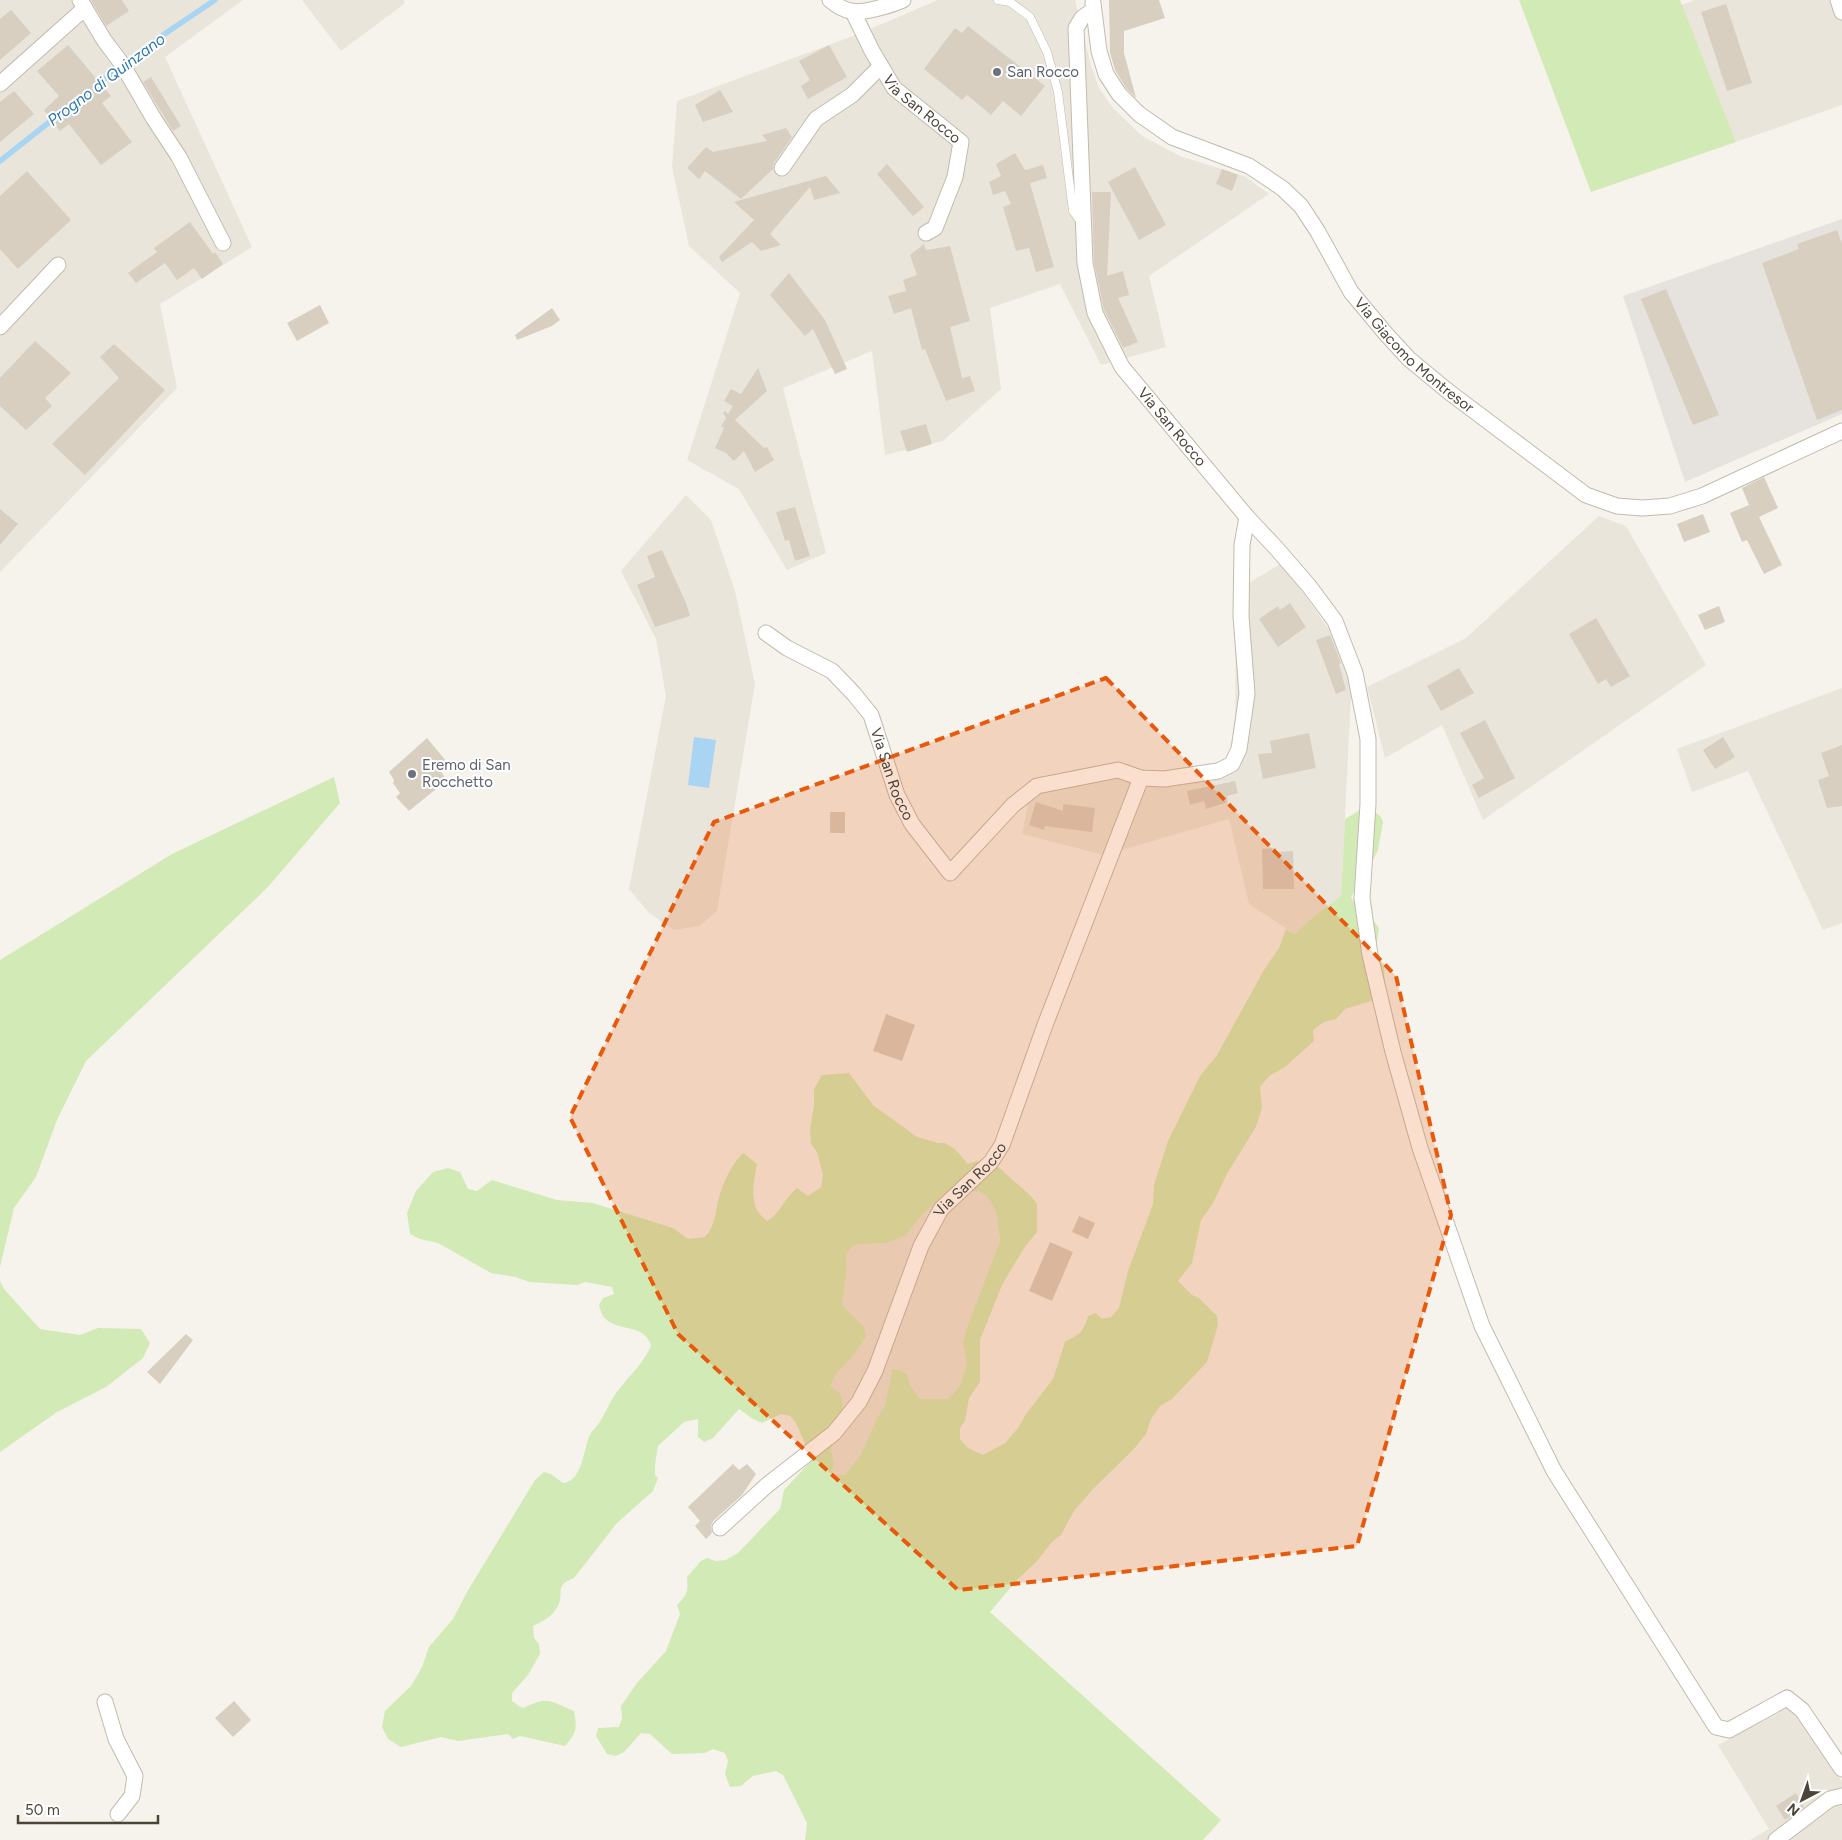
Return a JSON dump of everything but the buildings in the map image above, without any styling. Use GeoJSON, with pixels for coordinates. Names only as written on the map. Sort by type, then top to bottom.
{"type":"FeatureCollection","features":[{"type":"Feature","properties":{"kind":"street"},"geometry":{"type":"LineString","coordinates":[[830,0],[853,12],[888,6],[904,1]]}},
{"type":"Feature","properties":{"kind":"street"},"geometry":{"type":"LineString","coordinates":[[1838,0],[1842,12]]}},
{"type":"Feature","properties":{"kind":"street"},"geometry":{"type":"LineString","coordinates":[[0,84],[83,4],[104,40],[136,86],[154,119],[180,157],[224,243]]}},
{"type":"Feature","properties":{"kind":"street","name":"Via San Rocco"},"geometry":{"type":"LineString","coordinates":[[766,633],[787,648],[832,671],[854,694],[871,716],[897,795],[912,824],[950,873],[1013,805],[1037,786],[1118,770],[1141,778],[1164,779],[1218,771],[1232,764],[1239,750],[1247,694],[1241,616],[1242,545],[1246,517],[1122,367],[1095,313],[1085,263],[1076,28],[1093,5]]}},
{"type":"Feature","properties":{"kind":"street","name":"Via Giacomo Montresor"},"geometry":{"type":"LineString","coordinates":[[1093,5],[1099,51],[1106,74],[1119,94],[1138,114],[1172,137],[1249,166],[1282,188],[1301,206],[1318,232],[1351,292],[1409,359],[1449,392],[1586,495],[1617,506],[1642,508],[1670,506],[1702,496],[1842,431]]}},
{"type":"Feature","properties":{"kind":"street","name":"Via San Rocco"},"geometry":{"type":"LineString","coordinates":[[853,12],[894,88],[961,142],[955,177],[935,228],[926,233]]}},
{"type":"Feature","properties":{"kind":"street","name":"Via San Rocco"},"geometry":{"type":"LineString","coordinates":[[782,168],[816,119],[852,95],[881,66]]}},
{"type":"Feature","properties":{"kind":"street"},"geometry":{"type":"LineString","coordinates":[[0,327],[58,265]]}},
{"type":"Feature","properties":{"kind":"street"},"geometry":{"type":"LineString","coordinates":[[1246,517],[1290,563],[1335,621],[1355,673],[1368,739],[1368,804],[1362,898],[1370,955],[1393,1052],[1420,1148],[1482,1326],[1554,1471],[1716,1727],[1729,1730],[1787,1698],[1802,1710],[1839,1764]]}},
{"type":"Feature","properties":{"kind":"street","name":"Via San Rocco"},"geometry":{"type":"LineString","coordinates":[[720,1528],[766,1486],[834,1433],[858,1402],[875,1371],[921,1246],[940,1209],[991,1162],[1002,1145],[1045,1026],[1141,778]]}},
{"type":"Feature","properties":{"kind":"street"},"geometry":{"type":"LineString","coordinates":[[105,1702],[116,1739],[135,1776],[132,1796],[118,1814]]}},
{"type":"Feature","properties":{"kind":"street"},"geometry":{"type":"LineString","coordinates":[[1776,1840],[1830,1799],[1842,1796]]}},
{"type":"Feature","properties":{"kind":"lane"},"geometry":{"type":"LineString","coordinates":[[998,0],[1010,2],[1030,17],[1047,52],[1058,92],[1073,211],[1084,226]]}},
{"type":"Feature","properties":{"kind":"highlighted area"},"geometry":{"type":"Polygon","coordinates":[[[1106,678],[1396,976],[1451,1215],[1357,1546],[958,1590],[678,1334],[570,1117],[714,822],[1106,678]]]}},
{"type":"Feature","properties":{"kind":"shaded area"},"geometry":{"type":"Polygon","coordinates":[[[0,0],[243,0],[165,57],[252,247],[160,304],[177,388],[0,572],[0,0]]]}},
{"type":"Feature","properties":{"kind":"shaded area"},"geometry":{"type":"Polygon","coordinates":[[[302,0],[404,0],[404,4],[341,51],[302,0]]]}},
{"type":"Feature","properties":{"kind":"shaded area"},"geometry":{"type":"Polygon","coordinates":[[[938,0],[1075,0],[1090,62],[1099,88],[1113,108],[1142,136],[1180,156],[1244,176],[1269,194],[1149,276],[1166,347],[1101,365],[1060,284],[990,308],[1001,389],[943,441],[885,455],[872,351],[783,388],[826,553],[787,570],[739,489],[687,460],[740,293],[689,246],[672,167],[677,101],[856,35],[938,0]]]}},
{"type":"Feature","properties":{"kind":"shaded area"},"geometry":{"type":"Polygon","coordinates":[[[1695,0],[1839,0],[1842,10],[1842,105],[1736,142],[1681,5],[1695,0]]]}},
{"type":"Feature","properties":{"kind":"shaded area"},"geometry":{"type":"Polygon","coordinates":[[[1842,219],[1842,414],[1685,482],[1623,296],[1842,219]]]}},
{"type":"Feature","properties":{"kind":"shaded area"},"geometry":{"type":"Polygon","coordinates":[[[686,495],[711,520],[735,591],[755,684],[717,911],[699,926],[674,930],[649,913],[629,889],[666,696],[656,639],[621,571],[686,495]]]}},
{"type":"Feature","properties":{"kind":"shaded area"},"geometry":{"type":"Polygon","coordinates":[[[1599,516],[1626,526],[1706,665],[1483,820],[1442,725],[1385,758],[1367,687],[1466,638],[1599,516]]]}},
{"type":"Feature","properties":{"kind":"shaded area"},"geometry":{"type":"Polygon","coordinates":[[[1282,563],[1342,648],[1351,695],[1341,896],[1312,918],[1295,934],[1249,904],[1229,819],[1104,855],[1022,834],[1031,788],[1235,762],[1236,591],[1282,563]]]}},
{"type":"Feature","properties":{"kind":"shaded area"},"geometry":{"type":"Polygon","coordinates":[[[1842,688],[1842,923],[1823,930],[1748,771],[1692,792],[1677,749],[1842,688]]]}},
{"type":"Feature","properties":{"kind":"shaded area"},"geometry":{"type":"Polygon","coordinates":[[[978,1191],[987,1196],[996,1212],[1000,1241],[966,1330],[963,1343],[967,1364],[960,1386],[948,1399],[920,1399],[910,1385],[907,1374],[892,1370],[885,1406],[877,1418],[861,1454],[845,1475],[830,1475],[834,1463],[831,1450],[840,1422],[830,1386],[836,1374],[853,1356],[864,1327],[842,1306],[847,1269],[846,1255],[853,1245],[886,1243],[905,1236],[922,1215],[945,1192],[978,1191]]]}},
{"type":"Feature","properties":{"kind":"shaded area"},"geometry":{"type":"Polygon","coordinates":[[[1790,1707],[1842,1781],[1842,1840],[1750,1840],[1769,1829],[1718,1745],[1790,1707]]]}},
{"type":"Feature","properties":{"kind":"green space"},"geometry":{"type":"Polygon","coordinates":[[[1519,0],[1680,0],[1736,142],[1591,192],[1519,0]]]}},
{"type":"Feature","properties":{"kind":"green space"},"geometry":{"type":"Polygon","coordinates":[[[334,777],[340,803],[268,887],[86,1061],[57,1120],[36,1177],[14,1208],[0,1267],[0,960],[172,854],[334,777]]]}},
{"type":"Feature","properties":{"kind":"green space"},"geometry":{"type":"Polygon","coordinates":[[[1371,808],[1381,817],[1383,822],[1378,850],[1351,897],[1358,910],[1373,920],[1379,928],[1375,955],[1384,967],[1385,985],[1381,998],[1345,1009],[1336,1019],[1324,1022],[1313,1030],[1314,1041],[1285,1067],[1269,1076],[1260,1087],[1262,1108],[1256,1127],[1228,1172],[1212,1205],[1201,1220],[1192,1263],[1178,1281],[1217,1316],[1218,1325],[1207,1362],[1172,1399],[1160,1406],[1151,1419],[1146,1434],[1134,1449],[1093,1489],[1074,1511],[1061,1535],[1052,1542],[1037,1561],[1016,1581],[990,1612],[1221,1820],[1203,1840],[805,1840],[807,1823],[783,1775],[776,1771],[753,1776],[741,1786],[730,1787],[725,1774],[728,1761],[725,1753],[713,1749],[705,1753],[672,1754],[650,1734],[641,1733],[624,1752],[616,1756],[607,1754],[596,1736],[598,1728],[619,1727],[622,1719],[621,1706],[637,1683],[666,1651],[680,1614],[677,1605],[686,1592],[687,1577],[701,1561],[707,1558],[716,1561],[726,1560],[738,1553],[780,1509],[784,1490],[812,1460],[796,1423],[790,1416],[781,1414],[762,1423],[739,1409],[713,1438],[704,1442],[698,1437],[698,1419],[684,1422],[658,1446],[655,1475],[658,1478],[653,1491],[617,1523],[574,1578],[564,1584],[561,1590],[560,1601],[553,1613],[544,1621],[533,1626],[534,1638],[539,1644],[540,1654],[528,1675],[512,1693],[512,1701],[522,1708],[540,1701],[550,1701],[574,1711],[575,1730],[565,1746],[520,1736],[513,1739],[508,1734],[458,1741],[441,1737],[401,1747],[388,1739],[382,1727],[385,1711],[411,1686],[422,1667],[429,1647],[453,1619],[467,1592],[535,1480],[544,1472],[551,1474],[563,1483],[575,1477],[591,1433],[601,1420],[614,1396],[644,1359],[651,1346],[643,1334],[608,1321],[603,1316],[599,1305],[603,1298],[614,1294],[612,1287],[585,1282],[577,1285],[529,1282],[516,1277],[491,1273],[438,1243],[420,1239],[410,1234],[407,1213],[416,1191],[433,1172],[448,1168],[460,1172],[468,1189],[477,1191],[492,1180],[557,1200],[593,1203],[673,1228],[688,1239],[705,1237],[713,1223],[719,1197],[726,1179],[731,1168],[743,1153],[757,1164],[753,1187],[754,1203],[761,1216],[767,1221],[772,1218],[797,1188],[808,1196],[821,1187],[823,1175],[817,1152],[811,1144],[810,1129],[814,1106],[814,1089],[822,1075],[849,1073],[873,1105],[917,1137],[945,1143],[955,1149],[968,1164],[977,1161],[997,1166],[1031,1196],[1037,1204],[1037,1232],[1024,1248],[1002,1285],[980,1340],[980,1382],[969,1398],[965,1421],[960,1428],[960,1439],[968,1448],[983,1455],[1005,1443],[1018,1428],[1026,1414],[1053,1379],[1065,1342],[1080,1332],[1088,1316],[1096,1313],[1102,1319],[1111,1317],[1119,1308],[1128,1271],[1153,1204],[1154,1185],[1168,1141],[1200,1076],[1217,1055],[1264,970],[1279,948],[1286,929],[1295,934],[1312,918],[1341,896],[1345,819],[1362,809],[1371,808]],[[978,1191],[945,1193],[922,1215],[905,1236],[886,1243],[853,1245],[846,1255],[847,1269],[842,1305],[864,1327],[866,1336],[853,1356],[836,1374],[830,1386],[840,1393],[843,1405],[831,1450],[834,1463],[831,1475],[845,1475],[861,1454],[877,1418],[885,1406],[892,1370],[900,1370],[907,1374],[910,1385],[920,1399],[948,1399],[960,1386],[967,1364],[963,1343],[966,1330],[1000,1241],[996,1212],[987,1196],[978,1191]]]}},
{"type":"Feature","properties":{"kind":"green space"},"geometry":{"type":"Polygon","coordinates":[[[0,1281],[4,1289],[40,1329],[80,1335],[98,1328],[141,1329],[150,1343],[143,1358],[106,1387],[57,1412],[0,1452],[0,1281]]]}},
{"type":"Feature","properties":{"kind":"water"},"geometry":{"type":"Polygon","coordinates":[[[694,737],[716,740],[709,788],[688,785],[694,737]]]}},
{"type":"Feature","properties":{"kind":"waterway","name":"Progno di Quinzano"},"geometry":{"type":"LineString","coordinates":[[94,87],[166,33],[215,0]]}},
{"type":"Feature","properties":{"kind":"waterway","name":"Progno di Quinzano"},"geometry":{"type":"LineString","coordinates":[[0,161],[57,116]]}},
{"type":"Feature","properties":{"kind":"place","name":"San Rocco"},"geometry":{"type":"Point","coordinates":[997,72]}},
{"type":"Feature","properties":{"kind":"place","name":"Eremo di San Rocchetto"},"geometry":{"type":"Point","coordinates":[412,774]}}]}
